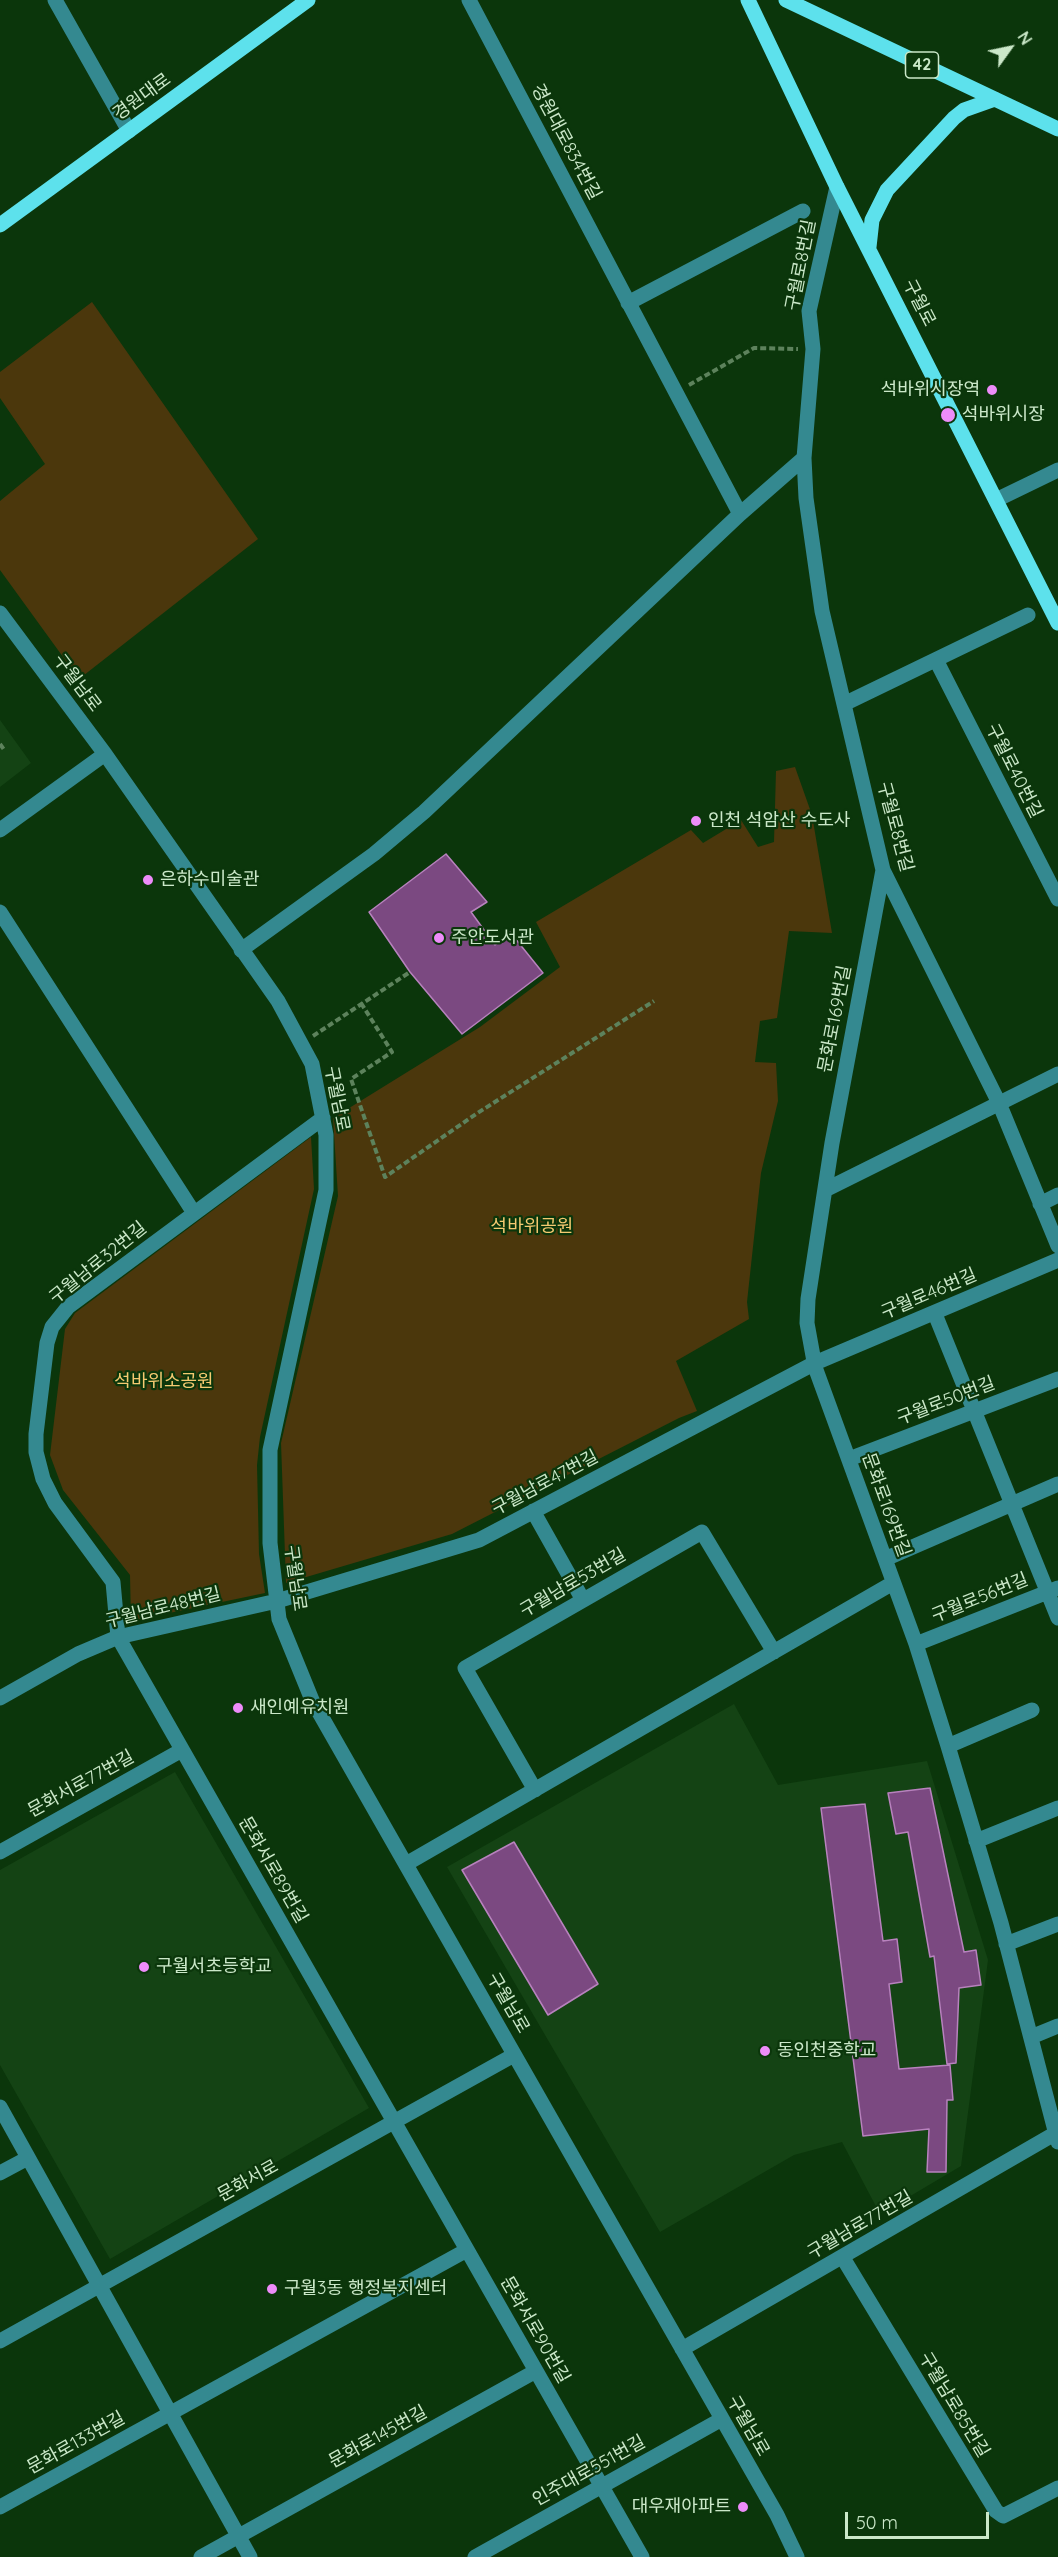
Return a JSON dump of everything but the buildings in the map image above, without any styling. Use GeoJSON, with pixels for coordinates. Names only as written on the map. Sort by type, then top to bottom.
{"type":"FeatureCollection","features":[{"type":"Feature","properties":{"kind":"main road","name":"경원대로"},"geometry":{"type":"LineString","coordinates":[[0,225],[308,0]]}},
{"type":"Feature","properties":{"kind":"main road","name":"구월로"},"geometry":{"type":"LineString","coordinates":[[748,0],[837,186],[1058,623]]}},
{"type":"Feature","properties":{"kind":"main road","name":"42"},"geometry":{"type":"LineString","coordinates":[[786,0],[1058,129]]}},
{"type":"Feature","properties":{"kind":"main road"},"geometry":{"type":"LineString","coordinates":[[869,246],[872,220],[887,190],[954,117],[964,110],[995,99]]}},
{"type":"Feature","properties":{"kind":"street"},"geometry":{"type":"LineString","coordinates":[[55,0],[129,131]]}},
{"type":"Feature","properties":{"kind":"street","name":"경원대로834번길"},"geometry":{"type":"LineString","coordinates":[[469,0],[740,514]]}},
{"type":"Feature","properties":{"kind":"street","name":"구월로8번길"},"geometry":{"type":"LineString","coordinates":[[837,186],[809,311],[813,349],[804,458],[806,498],[822,611],[883,870],[999,1103],[1058,1246]]}},
{"type":"Feature","properties":{"kind":"street"},"geometry":{"type":"LineString","coordinates":[[628,303],[803,211]]}},
{"type":"Feature","properties":{"kind":"street"},"geometry":{"type":"LineString","coordinates":[[241,950],[374,854],[416,819],[740,514],[804,458]]}},
{"type":"Feature","properties":{"kind":"street"},"geometry":{"type":"LineString","coordinates":[[996,500],[1058,470]]}},
{"type":"Feature","properties":{"kind":"street","name":"구월남로"},"geometry":{"type":"LineString","coordinates":[[0,613],[105,754],[278,1001],[312,1064],[326,1135],[326,1190],[270,1450],[270,1543],[279,1619],[312,1700],[777,2515],[796,2557]]}},
{"type":"Feature","properties":{"kind":"street"},"geometry":{"type":"LineString","coordinates":[[844,704],[1028,615]]}},
{"type":"Feature","properties":{"kind":"street","name":"구월로40번길"},"geometry":{"type":"LineString","coordinates":[[936,660],[1058,899]]}},
{"type":"Feature","properties":{"kind":"street"},"geometry":{"type":"LineString","coordinates":[[0,830],[105,754]]}},
{"type":"Feature","properties":{"kind":"street","name":"문화로169번길"},"geometry":{"type":"LineString","coordinates":[[883,870],[825,1190],[808,1299],[807,1323],[815,1363],[916,1644],[948,1746],[1006,1944],[1057,2138]]}},
{"type":"Feature","properties":{"kind":"street"},"geometry":{"type":"LineString","coordinates":[[0,912],[194,1213]]}},
{"type":"Feature","properties":{"kind":"street"},"geometry":{"type":"LineString","coordinates":[[825,1190],[1058,1074]]}},
{"type":"Feature","properties":{"kind":"street","name":"구월남로32번길"},"geometry":{"type":"LineString","coordinates":[[118,1637],[113,1582],[55,1503],[43,1479],[36,1452],[36,1434],[52,1327],[68,1307],[323,1118]]}},
{"type":"Feature","properties":{"kind":"street"},"geometry":{"type":"LineString","coordinates":[[1040,1204],[1058,1195]]}},
{"type":"Feature","properties":{"kind":"street","name":"구월로46번길"},"geometry":{"type":"LineString","coordinates":[[815,1363],[1058,1260]]}},
{"type":"Feature","properties":{"kind":"street"},"geometry":{"type":"LineString","coordinates":[[935,1314],[1011,1502],[1053,1590],[1058,1618]]}},
{"type":"Feature","properties":{"kind":"street","name":"구월남로47번길"},"geometry":{"type":"LineString","coordinates":[[277,1601],[479,1540],[815,1363]]}},
{"type":"Feature","properties":{"kind":"street","name":"구월로50번길"},"geometry":{"type":"LineString","coordinates":[[849,1459],[1058,1379]]}},
{"type":"Feature","properties":{"kind":"street"},"geometry":{"type":"LineString","coordinates":[[885,1559],[1011,1502],[1058,1484]]}},
{"type":"Feature","properties":{"kind":"street"},"geometry":{"type":"LineString","coordinates":[[533,1511],[583,1600]]}},
{"type":"Feature","properties":{"kind":"street","name":"구월남로53번길"},"geometry":{"type":"LineString","coordinates":[[535,1790],[465,1668],[702,1532],[774,1652]]}},
{"type":"Feature","properties":{"kind":"street"},"geometry":{"type":"LineString","coordinates":[[406,1864],[893,1583]]}},
{"type":"Feature","properties":{"kind":"street","name":"구월로56번길"},"geometry":{"type":"LineString","coordinates":[[916,1644],[1053,1590]]}},
{"type":"Feature","properties":{"kind":"street","name":"구월남로48번길"},"geometry":{"type":"LineString","coordinates":[[0,1698],[78,1654],[118,1637],[277,1601]]}},
{"type":"Feature","properties":{"kind":"street","name":"문화서로89번길"},"geometry":{"type":"LineString","coordinates":[[118,1637],[394,2122]]}},
{"type":"Feature","properties":{"kind":"street"},"geometry":{"type":"LineString","coordinates":[[948,1746],[1032,1710]]}},
{"type":"Feature","properties":{"kind":"street","name":"문화서로77번길"},"geometry":{"type":"LineString","coordinates":[[0,1852],[182,1750]]}},
{"type":"Feature","properties":{"kind":"street"},"geometry":{"type":"LineString","coordinates":[[976,1841],[1058,1808]]}},
{"type":"Feature","properties":{"kind":"street"},"geometry":{"type":"LineString","coordinates":[[1006,1944],[1058,1924]]}},
{"type":"Feature","properties":{"kind":"street"},"geometry":{"type":"LineString","coordinates":[[1031,2037],[1058,2026]]}},
{"type":"Feature","properties":{"kind":"street","name":"문화서로"},"geometry":{"type":"LineString","coordinates":[[0,2341],[514,2055]]}},
{"type":"Feature","properties":{"kind":"street"},"geometry":{"type":"LineString","coordinates":[[0,2107],[250,2557]]}},
{"type":"Feature","properties":{"kind":"street","name":"문화서로90번길"},"geometry":{"type":"LineString","coordinates":[[394,2122],[642,2557]]}},
{"type":"Feature","properties":{"kind":"street","name":"구월남로77번길"},"geometry":{"type":"LineString","coordinates":[[682,2349],[1057,2138]]}},
{"type":"Feature","properties":{"kind":"street"},"geometry":{"type":"LineString","coordinates":[[0,2173],[28,2158]]}},
{"type":"Feature","properties":{"kind":"street"},"geometry":{"type":"LineString","coordinates":[[170,2413],[466,2250]]}},
{"type":"Feature","properties":{"kind":"street","name":"구월남로85번길"},"geometry":{"type":"LineString","coordinates":[[843,2258],[996,2511],[1003,2516],[1058,2488]]}},
{"type":"Feature","properties":{"kind":"street","name":"문화로145번길"},"geometry":{"type":"LineString","coordinates":[[238,2536],[536,2371]]}},
{"type":"Feature","properties":{"kind":"street","name":"문화로133번길"},"geometry":{"type":"LineString","coordinates":[[0,2508],[170,2413]]}},
{"type":"Feature","properties":{"kind":"street","name":"인주대로551번길"},"geometry":{"type":"LineString","coordinates":[[475,2557],[722,2419]]}},
{"type":"Feature","properties":{"kind":"street"},"geometry":{"type":"LineString","coordinates":[[201,2557],[238,2536]]}},
{"type":"Feature","properties":{"kind":"path"},"geometry":{"type":"LineString","coordinates":[[676,393],[754,348],[813,349]]}},
{"type":"Feature","properties":{"kind":"path"},"geometry":{"type":"LineString","coordinates":[[0,744],[5,751]]}},
{"type":"Feature","properties":{"kind":"path"},"geometry":{"type":"LineString","coordinates":[[301,1044],[410,972]]}},
{"type":"Feature","properties":{"kind":"path"},"geometry":{"type":"LineString","coordinates":[[361,1003],[392,1052],[351,1079],[385,1177],[476,1114],[654,1001]]}},
{"type":"Feature","properties":{"kind":"shaded area"},"geometry":{"type":"Polygon","coordinates":[[[0,720],[31,763],[0,787],[0,720]]]}},
{"type":"Feature","properties":{"kind":"shaded area","name":"동인천중학교"},"geometry":{"type":"Polygon","coordinates":[[[734,1704],[778,1785],[927,1761],[988,1960],[961,2166],[880,2214],[842,2142],[794,2155],[660,2232],[447,1867],[734,1704]]]}},
{"type":"Feature","properties":{"kind":"shaded area","name":"구월서초등학교"},"geometry":{"type":"Polygon","coordinates":[[[175,1772],[369,2108],[110,2259],[0,2065],[0,1870],[175,1772]]]}},
{"type":"Feature","properties":{"kind":"green space"},"geometry":{"type":"Polygon","coordinates":[[[92,302],[258,539],[79,679],[0,570],[0,501],[45,464],[0,398],[0,372],[92,302]]]}},
{"type":"Feature","properties":{"kind":"green space","name":"석바위공원"},"geometry":{"type":"Polygon","coordinates":[[[795,767],[812,815],[832,933],[789,931],[777,1018],[760,1021],[755,1062],[776,1063],[778,1101],[761,1173],[747,1302],[749,1319],[676,1361],[697,1411],[679,1418],[452,1534],[286,1583],[281,1443],[338,1196],[333,1118],[480,1027],[560,967],[536,922],[691,830],[703,843],[741,820],[758,847],[774,842],[776,771],[795,767]]]}},
{"type":"Feature","properties":{"kind":"green space","name":"석바위소공원"},"geometry":{"type":"Polygon","coordinates":[[[311,1137],[314,1189],[260,1437],[257,1465],[259,1554],[265,1593],[131,1621],[130,1575],[63,1490],[50,1455],[65,1329],[75,1313],[311,1137]]]}},
{"type":"Feature","properties":{"kind":"place","name":"석바위시장역"},"geometry":{"type":"Point","coordinates":[992,390]}},
{"type":"Feature","properties":{"kind":"place","name":"석바위시장"},"geometry":{"type":"Point","coordinates":[948,415]}},
{"type":"Feature","properties":{"kind":"place","name":"인천 석암산 수도사"},"geometry":{"type":"Point","coordinates":[696,821]}},
{"type":"Feature","properties":{"kind":"place","name":"은하수미술관"},"geometry":{"type":"Point","coordinates":[148,880]}},
{"type":"Feature","properties":{"kind":"place","name":"주안도서관"},"geometry":{"type":"Point","coordinates":[439,938]}},
{"type":"Feature","properties":{"kind":"place","name":"새인예유치원"},"geometry":{"type":"Point","coordinates":[238,1708]}},
{"type":"Feature","properties":{"kind":"place","name":"구월서초등학교"},"geometry":{"type":"Point","coordinates":[144,1967]}},
{"type":"Feature","properties":{"kind":"place","name":"동인천중학교"},"geometry":{"type":"Point","coordinates":[765,2051]}},
{"type":"Feature","properties":{"kind":"place","name":"구월3동 행정복지센터"},"geometry":{"type":"Point","coordinates":[272,2289]}},
{"type":"Feature","properties":{"kind":"place","name":"대우재아파트"},"geometry":{"type":"Point","coordinates":[743,2507]}}]}
